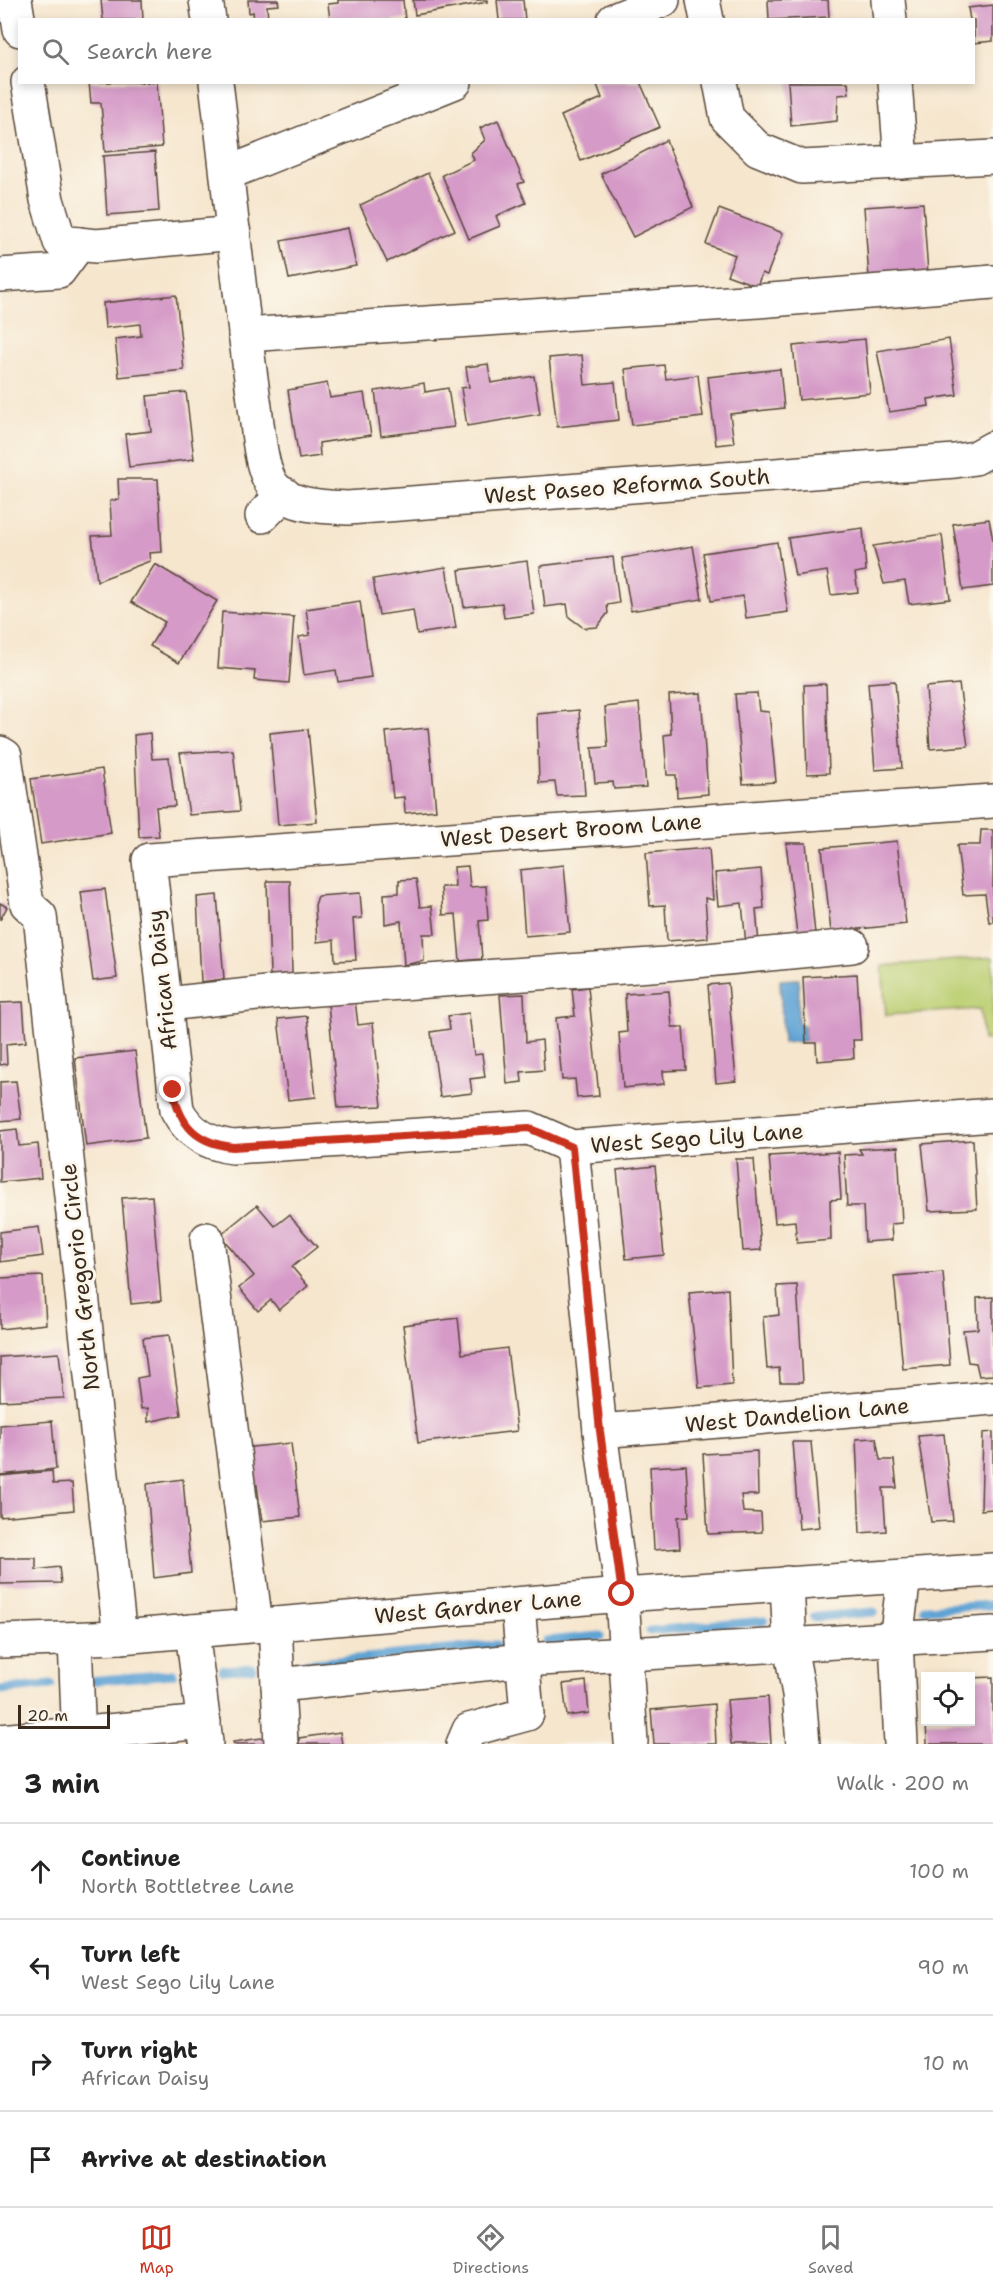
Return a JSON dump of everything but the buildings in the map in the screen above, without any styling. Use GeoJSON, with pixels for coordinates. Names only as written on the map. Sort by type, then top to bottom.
{"type":"FeatureCollection","features":[{"type":"Feature","properties":{"kind":"street"},"geometry":{"type":"LineString","coordinates":[[15,0],[18,18]]}},
{"type":"Feature","properties":{"kind":"street"},"geometry":{"type":"LineString","coordinates":[[206,0],[208,18]]}},
{"type":"Feature","properties":{"kind":"street"},"geometry":{"type":"LineString","coordinates":[[619,18],[663,0]]}},
{"type":"Feature","properties":{"kind":"street"},"geometry":{"type":"LineString","coordinates":[[703,0],[707,18]]}},
{"type":"Feature","properties":{"kind":"street"},"geometry":{"type":"LineString","coordinates":[[888,0],[890,18]]}},
{"type":"Feature","properties":{"kind":"street"},"geometry":{"type":"LineString","coordinates":[[28,84],[47,200],[60,242],[96,246],[234,233]]}},
{"type":"Feature","properties":{"kind":"street"},"geometry":{"type":"LineString","coordinates":[[216,84],[245,335],[758,301],[993,282]]}},
{"type":"Feature","properties":{"kind":"street"},"geometry":{"type":"LineString","coordinates":[[228,173],[451,84]]}},
{"type":"Feature","properties":{"kind":"street"},"geometry":{"type":"LineString","coordinates":[[720,84],[727,118],[758,149],[802,167],[902,162],[993,162]]}},
{"type":"Feature","properties":{"kind":"street"},"geometry":{"type":"LineString","coordinates":[[895,84],[902,162]]}},
{"type":"Feature","properties":{"kind":"street"},"geometry":{"type":"LineString","coordinates":[[0,275],[59,271],[79,244]]}},
{"type":"Feature","properties":{"kind":"street","name":"West Paseo Reforma South"},"geometry":{"type":"LineString","coordinates":[[245,335],[262,452],[271,496],[319,507],[348,508],[954,461],[975,458],[993,448]]}},
{"type":"Feature","properties":{"kind":"street","name":"North Gregorio Circle"},"geometry":{"type":"LineString","coordinates":[[0,753],[5,756],[7,766],[27,904],[40,916],[120,1637]]}},
{"type":"Feature","properties":{"kind":"street","name":"West Desert Broom Lane"},"geometry":{"type":"LineString","coordinates":[[149,860],[993,801]]}},
{"type":"Feature","properties":{"kind":"street","name":"African Daisy"},"geometry":{"type":"LineString","coordinates":[[149,860],[167,1004],[173,1090],[182,1121],[193,1131]]}},
{"type":"Feature","properties":{"kind":"street"},"geometry":{"type":"LineString","coordinates":[[167,1004],[275,992],[654,965],[852,946]]}},
{"type":"Feature","properties":{"kind":"street","name":"West Sego Lily Lane"},"geometry":{"type":"LineString","coordinates":[[193,1131],[208,1142],[233,1147],[529,1128],[572,1147],[993,1115]]}},
{"type":"Feature","properties":{"kind":"street"},"geometry":{"type":"LineString","coordinates":[[572,1147],[600,1431],[622,1594],[631,1742]]}},
{"type":"Feature","properties":{"kind":"street"},"geometry":{"type":"LineString","coordinates":[[207,1239],[266,1625],[278,1685],[281,1744]]}},
{"type":"Feature","properties":{"kind":"street","name":"West Dandelion Lane"},"geometry":{"type":"LineString","coordinates":[[600,1431],[993,1398]]}},
{"type":"Feature","properties":{"kind":"street","name":"West Gardner Lane"},"geometry":{"type":"LineString","coordinates":[[0,1641],[120,1637],[622,1594],[993,1570]]}},
{"type":"Feature","properties":{"kind":"street"},"geometry":{"type":"LineString","coordinates":[[901,1744],[896,1640],[904,1576]]}},
{"type":"Feature","properties":{"kind":"street"},"geometry":{"type":"LineString","coordinates":[[787,1583],[790,1646],[800,1694],[803,1744]]}},
{"type":"Feature","properties":{"kind":"street"},"geometry":{"type":"LineString","coordinates":[[463,1744],[469,1730],[527,1714],[518,1604]]}},
{"type":"Feature","properties":{"kind":"street"},"geometry":{"type":"LineString","coordinates":[[0,1741],[205,1733],[192,1631]]}},
{"type":"Feature","properties":{"kind":"street"},"geometry":{"type":"LineString","coordinates":[[278,1685],[522,1660],[993,1634]]}},
{"type":"Feature","properties":{"kind":"street"},"geometry":{"type":"LineString","coordinates":[[75,1639],[79,1739]]}},
{"type":"Feature","properties":{"kind":"green space"},"geometry":{"type":"Polygon","coordinates":[[[993,957],[993,1039],[983,1040],[980,1009],[886,1015],[882,966],[993,957]]]}},
{"type":"Feature","properties":{"kind":"water"},"geometry":{"type":"Polygon","coordinates":[[[799,979],[798,1023],[804,1026],[805,1041],[783,1043],[780,980],[799,979]]]}},
{"type":"Feature","properties":{"kind":"waterway"},"geometry":{"type":"LineString","coordinates":[[925,1609],[993,1605]]}},
{"type":"Feature","properties":{"kind":"waterway"},"geometry":{"type":"LineString","coordinates":[[814,1617],[874,1612]]}},
{"type":"Feature","properties":{"kind":"waterway"},"geometry":{"type":"LineString","coordinates":[[650,1631],[764,1621]]}},
{"type":"Feature","properties":{"kind":"waterway"},"geometry":{"type":"LineString","coordinates":[[546,1641],[600,1636]]}},
{"type":"Feature","properties":{"kind":"waterway"},"geometry":{"type":"LineString","coordinates":[[295,1665],[496,1645]]}},
{"type":"Feature","properties":{"kind":"waterway"},"geometry":{"type":"LineString","coordinates":[[223,1670],[252,1668]]}},
{"type":"Feature","properties":{"kind":"waterway"},"geometry":{"type":"LineString","coordinates":[[88,1681],[173,1674]]}},
{"type":"Feature","properties":{"kind":"waterway"},"geometry":{"type":"LineString","coordinates":[[0,1690],[51,1685]]}},
{"type":"Feature","properties":{"kind":"route"},"geometry":{"type":"LineString","coordinates":[[173,1090],[182,1121],[197,1135],[220,1146],[529,1128],[572,1147],[600,1431],[622,1594]]}}]}
